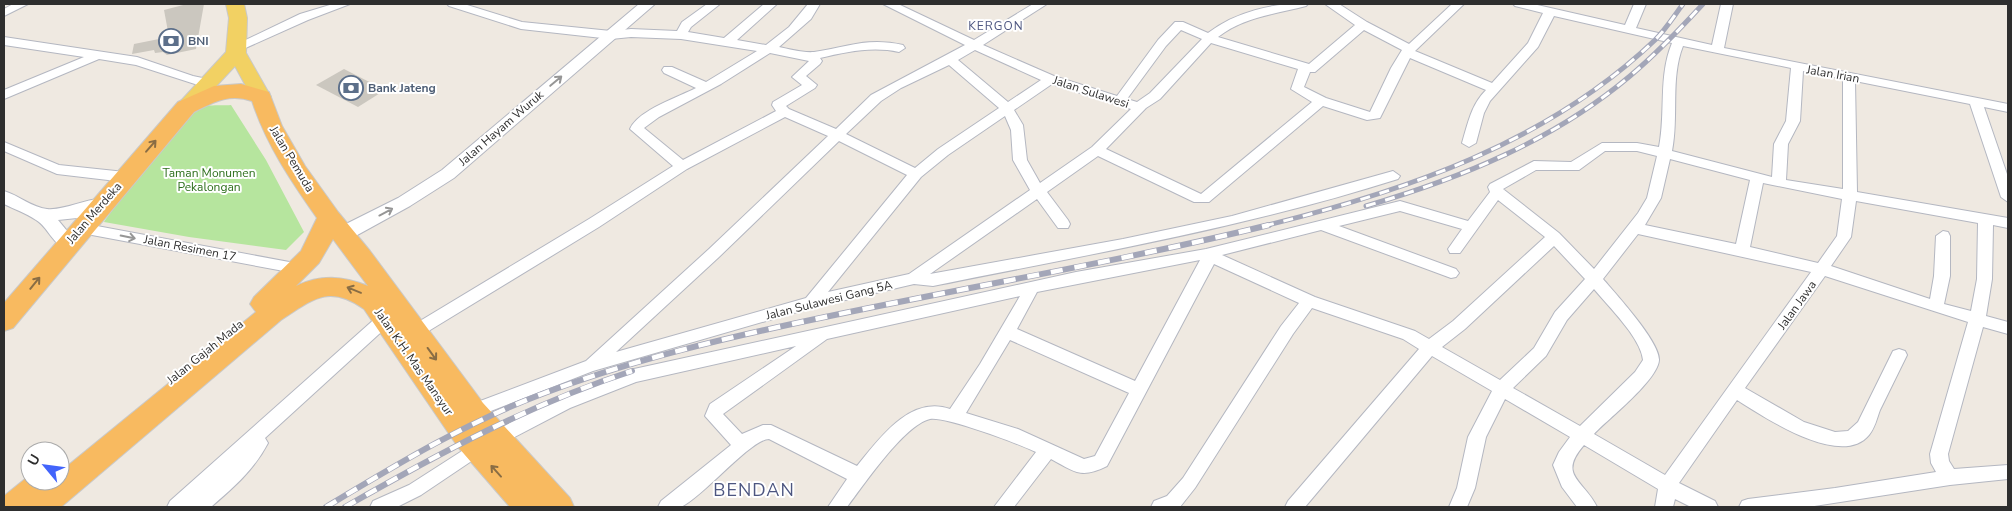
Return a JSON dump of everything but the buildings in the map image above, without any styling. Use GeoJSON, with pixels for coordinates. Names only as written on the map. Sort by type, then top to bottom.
{"type":"FeatureCollection","features":[{"type":"Feature","properties":{"kind":"highway","name":"Jalan Merdeka"},"geometry":{"type":"LineString","coordinates":[[4,321],[74,236],[186,107],[207,95],[222,91],[241,90],[261,97]]}},
{"type":"Feature","properties":{"kind":"highway","name":"Jalan Pemuda"},"geometry":{"type":"LineString","coordinates":[[261,97],[271,126],[290,161],[336,226]]}},
{"type":"Feature","properties":{"kind":"highway","name":"Jalan Gajah Mada"},"geometry":{"type":"LineString","coordinates":[[70,460],[227,342],[300,269],[336,226]]}},
{"type":"Feature","properties":{"kind":"highway","name":"Jalan K.H. Mas Mansyur"},"geometry":{"type":"LineString","coordinates":[[336,226],[473,411],[486,443]]}},
{"type":"Feature","properties":{"kind":"highway","name":"Jalan K.H. Mas Mansyur"},"geometry":{"type":"LineString","coordinates":[[227,342],[296,296],[311,290],[335,285],[365,295],[373,302],[384,320],[486,443],[550,507]]}},
{"type":"Feature","properties":{"kind":"highway"},"geometry":{"type":"LineString","coordinates":[[39,507],[227,342]]}},
{"type":"Feature","properties":{"kind":"highway"},"geometry":{"type":"LineString","coordinates":[[12,507],[32,491]]}},
{"type":"Feature","properties":{"kind":"main road"},"geometry":{"type":"LineString","coordinates":[[235,4],[238,18],[236,50],[261,97]]}},
{"type":"Feature","properties":{"kind":"main road"},"geometry":{"type":"LineString","coordinates":[[186,107],[236,50]]}},
{"type":"Feature","properties":{"kind":"street"},"geometry":{"type":"LineString","coordinates":[[4,13],[22,4]]}},
{"type":"Feature","properties":{"kind":"street"},"geometry":{"type":"LineString","coordinates":[[236,50],[304,17],[344,4]]}},
{"type":"Feature","properties":{"kind":"street"},"geometry":{"type":"LineString","coordinates":[[453,4],[521,26],[610,35],[631,33],[681,36],[769,47],[812,56],[850,47],[884,46],[899,48]]}},
{"type":"Feature","properties":{"kind":"street","name":"Jalan Hayam Wuruk"},"geometry":{"type":"LineString","coordinates":[[336,226],[404,202],[448,174],[648,4]]}},
{"type":"Feature","properties":{"kind":"street"},"geometry":{"type":"LineString","coordinates":[[681,36],[686,25],[714,4]]}},
{"type":"Feature","properties":{"kind":"street"},"geometry":{"type":"LineString","coordinates":[[727,42],[771,4]]}},
{"type":"Feature","properties":{"kind":"street"},"geometry":{"type":"LineString","coordinates":[[682,166],[637,129],[641,123],[705,87],[769,47],[799,25],[808,15],[814,4]]}},
{"type":"Feature","properties":{"kind":"street"},"geometry":{"type":"LineString","coordinates":[[589,366],[714,253],[886,91],[950,60],[1041,4]]}},
{"type":"Feature","properties":{"kind":"street","name":"Jalan Sulawesi"},"geometry":{"type":"LineString","coordinates":[[897,5],[1015,65],[1119,102],[1141,106],[1151,100],[1194,51],[1208,38],[1238,20],[1302,4]]}},
{"type":"Feature","properties":{"kind":"street"},"geometry":{"type":"LineString","coordinates":[[1331,4],[1408,50],[1493,88]]}},
{"type":"Feature","properties":{"kind":"street"},"geometry":{"type":"LineString","coordinates":[[1305,68],[1297,89],[1321,101],[1367,116],[1375,115],[1397,68],[1408,50],[1458,4]]}},
{"type":"Feature","properties":{"kind":"street"},"geometry":{"type":"LineString","coordinates":[[1519,4],[1629,30],[1640,4]]}},
{"type":"Feature","properties":{"kind":"street"},"geometry":{"type":"LineString","coordinates":[[1717,50],[1727,4]]}},
{"type":"Feature","properties":{"kind":"street"},"geometry":{"type":"LineString","coordinates":[[1469,143],[1477,113],[1484,99],[1518,64],[1534,44],[1550,11]]}},
{"type":"Feature","properties":{"kind":"street"},"geometry":{"type":"LineString","coordinates":[[1119,102],[1162,43],[1179,24],[1208,38],[1305,68],[1314,69],[1364,25]]}},
{"type":"Feature","properties":{"kind":"street","name":"Jalan Irian"},"geometry":{"type":"LineString","coordinates":[[1629,30],[1797,67],[2008,108]]}},
{"type":"Feature","properties":{"kind":"street"},"geometry":{"type":"LineString","coordinates":[[4,41],[154,65],[182,78],[208,83]]}},
{"type":"Feature","properties":{"kind":"street"},"geometry":{"type":"LineString","coordinates":[[1458,507],[1466,488],[1477,437],[1502,388],[1540,352],[1561,316],[1594,280],[1635,228],[1654,198],[1666,154],[1670,118],[1668,86],[1675,51],[1680,41]]}},
{"type":"Feature","properties":{"kind":"street"},"geometry":{"type":"LineString","coordinates":[[4,95],[96,56]]}},
{"type":"Feature","properties":{"kind":"street"},"geometry":{"type":"LineString","coordinates":[[812,56],[816,61],[798,77],[811,85],[778,105],[784,112],[838,135],[916,174]]}},
{"type":"Feature","properties":{"kind":"street"},"geometry":{"type":"LineString","coordinates":[[950,60],[979,82],[1016,123],[1020,160],[1048,206],[1063,224]]}},
{"type":"Feature","properties":{"kind":"street"},"geometry":{"type":"LineString","coordinates":[[1779,183],[1781,144],[1793,121],[1797,67]]}},
{"type":"Feature","properties":{"kind":"street"},"geometry":{"type":"LineString","coordinates":[[668,70],[705,87]]}},
{"type":"Feature","properties":{"kind":"street","name":"Jalan Jawa"},"geometry":{"type":"LineString","coordinates":[[1664,507],[1668,485],[1844,237],[1850,196],[1849,76]]}},
{"type":"Feature","properties":{"kind":"street"},"geometry":{"type":"LineString","coordinates":[[811,302],[916,174],[943,152],[1050,79]]}},
{"type":"Feature","properties":{"kind":"street"},"geometry":{"type":"LineString","coordinates":[[1097,150],[1202,200],[1207,198],[1321,101]]}},
{"type":"Feature","properties":{"kind":"street"},"geometry":{"type":"LineString","coordinates":[[1975,101],[2008,197]]}},
{"type":"Feature","properties":{"kind":"street","name":"Jalan Sulawesi Gang 5A"},"geometry":{"type":"LineString","coordinates":[[473,411],[589,366],[811,302],[914,278],[1097,150],[1141,106]]}},
{"type":"Feature","properties":{"kind":"street"},"geometry":{"type":"LineString","coordinates":[[416,332],[594,223],[682,166],[784,112]]}},
{"type":"Feature","properties":{"kind":"street"},"geometry":{"type":"LineString","coordinates":[[4,146],[57,169],[125,177]]}},
{"type":"Feature","properties":{"kind":"street"},"geometry":{"type":"LineString","coordinates":[[1588,507],[1564,473],[1562,463],[1570,448],[1641,377],[1652,360],[1649,350],[1642,339],[1594,280],[1554,237],[1497,192],[1495,189],[1496,185],[1529,166],[1574,167],[1602,147],[1637,147],[1757,179],[2008,223]]}},
{"type":"Feature","properties":{"kind":"street"},"geometry":{"type":"LineString","coordinates":[[914,278],[933,280],[1198,230],[1286,209],[1393,176]]}},
{"type":"Feature","properties":{"kind":"street"},"geometry":{"type":"LineString","coordinates":[[1742,250],[1757,179]]}},
{"type":"Feature","properties":{"kind":"street"},"geometry":{"type":"LineString","coordinates":[[1455,249],[1497,192]]}},
{"type":"Feature","properties":{"kind":"street"},"geometry":{"type":"LineString","coordinates":[[4,198],[44,216],[74,236]]}},
{"type":"Feature","properties":{"kind":"street"},"geometry":{"type":"LineString","coordinates":[[44,216],[77,212],[102,204]]}},
{"type":"Feature","properties":{"kind":"street"},"geometry":{"type":"LineString","coordinates":[[379,507],[415,490],[486,443],[571,400],[634,376],[1032,288],[1208,255],[1400,206],[1472,227]]}},
{"type":"Feature","properties":{"kind":"street"},"geometry":{"type":"LineString","coordinates":[[1950,477],[1940,464],[1939,454],[1978,319],[1988,242],[1985,219]]}},
{"type":"Feature","properties":{"kind":"street"},"geometry":{"type":"LineString","coordinates":[[1324,226],[1451,273]]}},
{"type":"Feature","properties":{"kind":"street"},"geometry":{"type":"LineString","coordinates":[[1635,228],[1822,269],[1936,308],[2008,328]]}},
{"type":"Feature","properties":{"kind":"street","name":"Jalan Resimen 17"},"geometry":{"type":"LineString","coordinates":[[74,236],[300,269]]}},
{"type":"Feature","properties":{"kind":"street"},"geometry":{"type":"LineString","coordinates":[[1936,308],[1942,276],[1943,236]]}},
{"type":"Feature","properties":{"kind":"street"},"geometry":{"type":"LineString","coordinates":[[1294,507],[1429,348],[1466,320],[1554,237]]}},
{"type":"Feature","properties":{"kind":"street"},"geometry":{"type":"LineString","coordinates":[[1208,255],[1310,301],[1399,330],[1502,388],[1581,436],[1709,507]]}},
{"type":"Feature","properties":{"kind":"street"},"geometry":{"type":"LineString","coordinates":[[837,507],[859,476],[893,438],[919,416],[930,412],[1012,434],[1048,449],[1082,467],[1094,466],[1104,457],[1208,255]]}},
{"type":"Feature","properties":{"kind":"street"},"geometry":{"type":"LineString","coordinates":[[954,417],[1008,332],[1032,288]]}},
{"type":"Feature","properties":{"kind":"street"},"geometry":{"type":"LineString","coordinates":[[1160,507],[1173,502],[1188,483],[1287,330],[1310,301]]}},
{"type":"Feature","properties":{"kind":"street"},"geometry":{"type":"LineString","coordinates":[[176,507],[384,320]]}},
{"type":"Feature","properties":{"kind":"street"},"geometry":{"type":"LineString","coordinates":[[1008,332],[1139,390]]}},
{"type":"Feature","properties":{"kind":"street"},"geometry":{"type":"LineString","coordinates":[[742,445],[714,416],[716,409],[826,334]]}},
{"type":"Feature","properties":{"kind":"street"},"geometry":{"type":"LineString","coordinates":[[1734,390],[1824,438],[1849,439],[1862,432],[1899,355]]}},
{"type":"Feature","properties":{"kind":"street"},"geometry":{"type":"LineString","coordinates":[[667,507],[759,432],[771,432],[859,476]]}},
{"type":"Feature","properties":{"kind":"street"},"geometry":{"type":"LineString","coordinates":[[198,507],[239,470],[254,453],[259,444],[255,436]]}},
{"type":"Feature","properties":{"kind":"street"},"geometry":{"type":"LineString","coordinates":[[1003,507],[1048,449]]}},
{"type":"Feature","properties":{"kind":"street"},"geometry":{"type":"LineString","coordinates":[[1748,507],[1835,496],[1950,477],[2008,472]]}},
{"type":"Feature","properties":{"kind":"green space","name":"Taman Monumen Pekalongan"},"geometry":{"type":"Polygon","coordinates":[[[231,105],[266,160],[304,232],[286,250],[189,237],[104,222],[163,142],[189,115],[203,107],[231,105]]]}},
{"type":"Feature","properties":{"kind":"railway"},"geometry":{"type":"LineString","coordinates":[[1264,226],[1370,197],[1422,179],[1521,135],[1568,108],[1613,76],[1655,40],[1683,4]]}},
{"type":"Feature","properties":{"kind":"railway"},"geometry":{"type":"LineString","coordinates":[[1366,206],[1471,170],[1505,155],[1570,120],[1640,68],[1703,4]]}},
{"type":"Feature","properties":{"kind":"railway"},"geometry":{"type":"LineString","coordinates":[[326,507],[458,431],[513,405],[612,370],[682,350],[789,325],[1103,262],[1269,225]]}},
{"type":"Feature","properties":{"kind":"railway"},"geometry":{"type":"LineString","coordinates":[[345,507],[450,449],[485,432],[557,399],[632,371]]}},
{"type":"Feature","properties":{"kind":"place","name":"BNI"},"geometry":{"type":"Point","coordinates":[171,41]}},
{"type":"Feature","properties":{"kind":"place","name":"Bank Jateng"},"geometry":{"type":"Point","coordinates":[351,88]}},
{"type":"Feature","properties":{"kind":"district","name":"KERGON"},"geometry":{"type":"Point","coordinates":[996,26]}},
{"type":"Feature","properties":{"kind":"district","name":"BENDAN"},"geometry":{"type":"Point","coordinates":[754,490]}}]}
